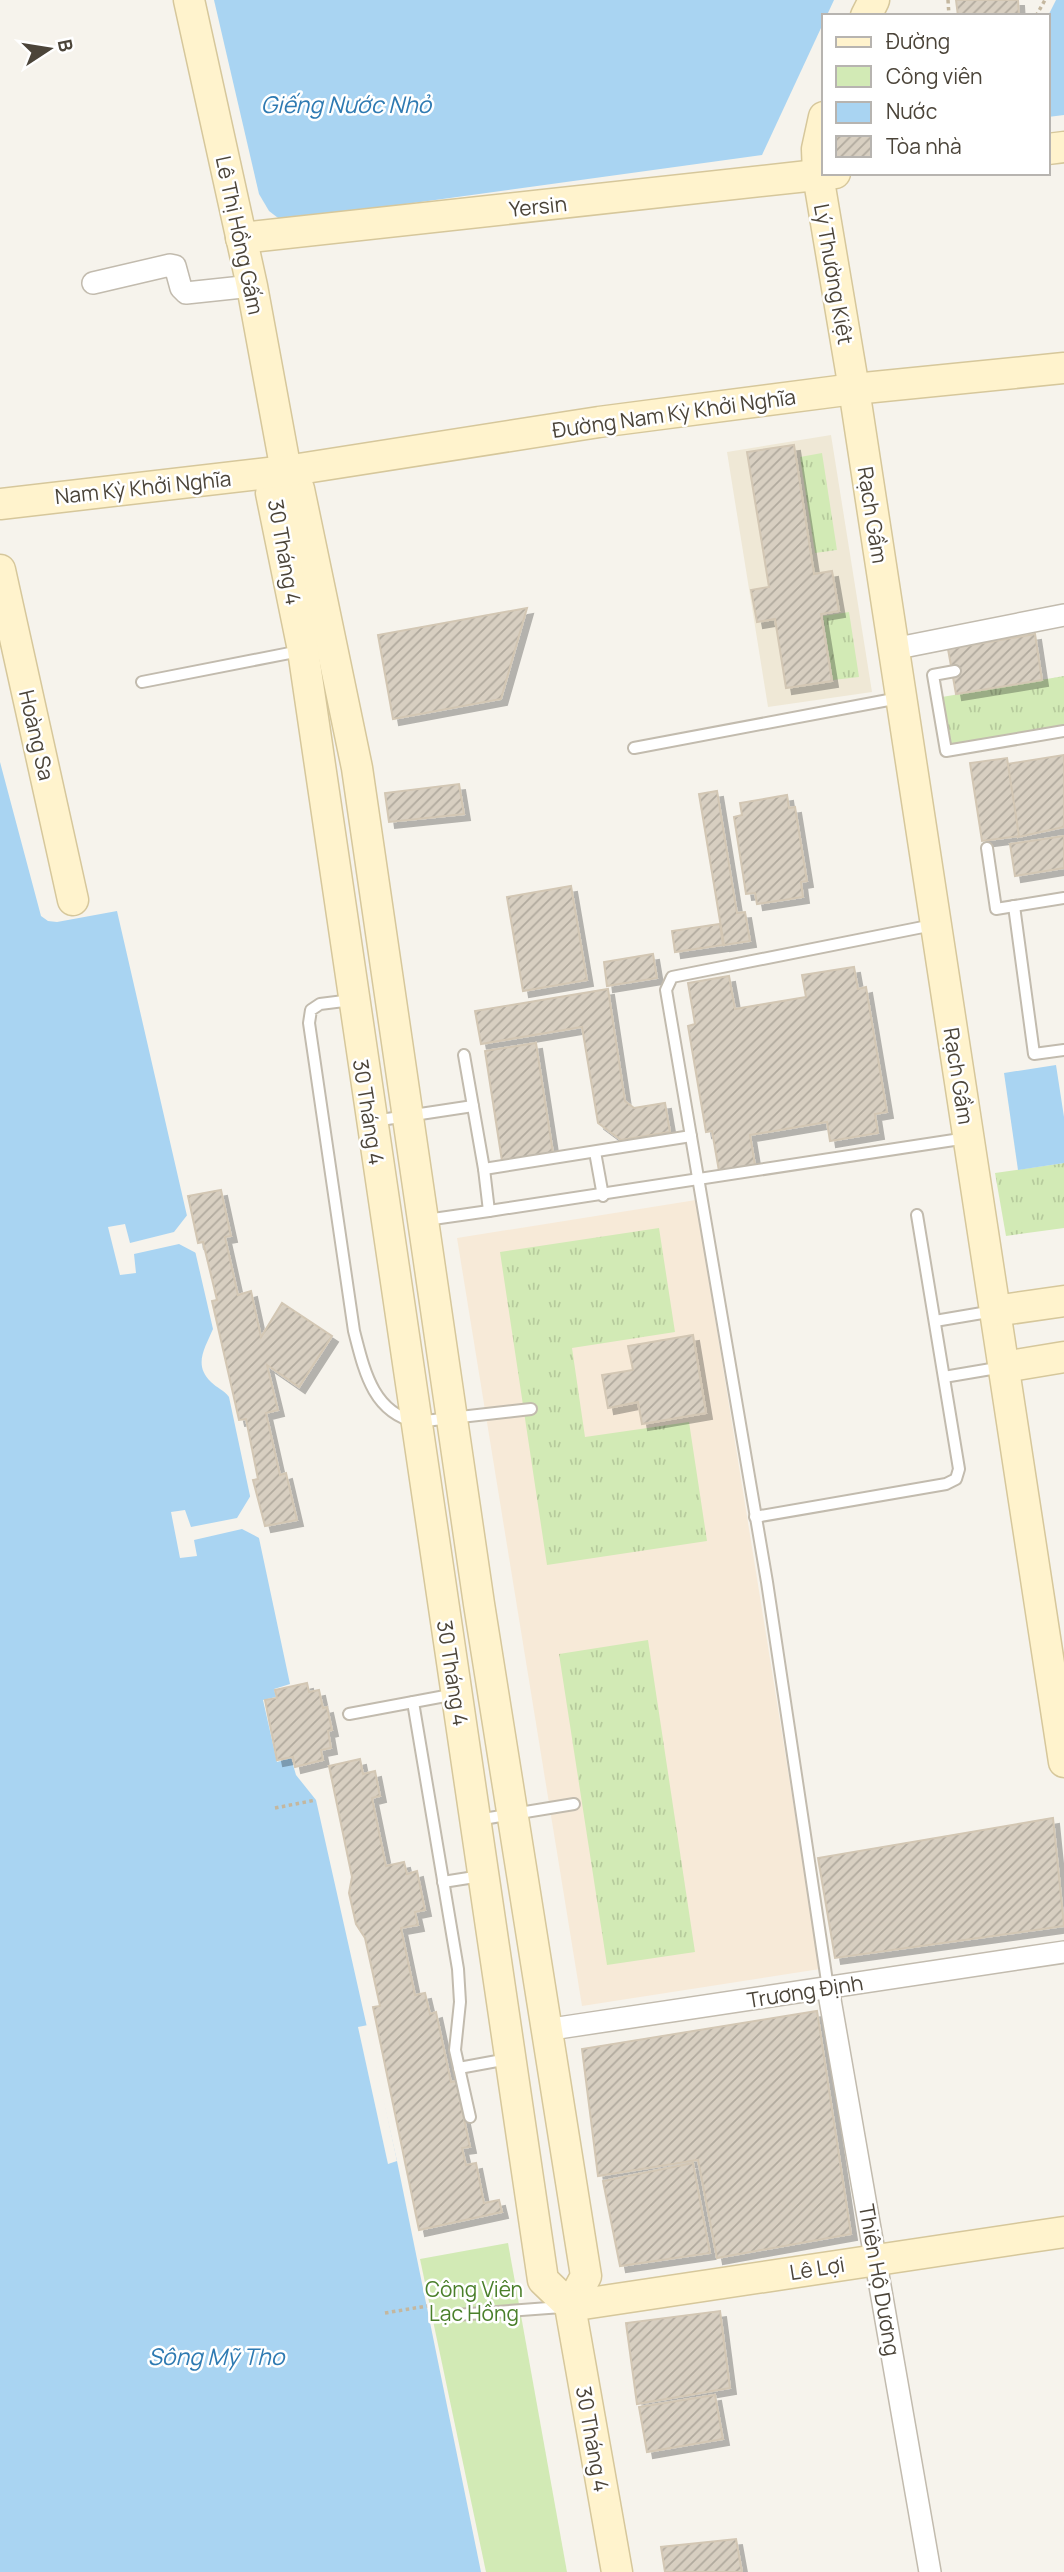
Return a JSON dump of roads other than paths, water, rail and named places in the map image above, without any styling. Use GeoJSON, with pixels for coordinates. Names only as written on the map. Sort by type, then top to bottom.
{"type":"FeatureCollection","features":[{"type":"Feature","properties":{"kind":"main road","name":"Lê Thị Hồng Gấm"},"geometry":{"type":"LineString","coordinates":[[189,0],[252,286],[286,471]]}},
{"type":"Feature","properties":{"kind":"main road","name":"Lý Thường Kiệt"},"geometry":{"type":"LineString","coordinates":[[822,126],[817,149],[822,162]]}},
{"type":"Feature","properties":{"kind":"main road","name":"Yersin"},"geometry":{"type":"LineString","coordinates":[[241,238],[822,175]]}},
{"type":"Feature","properties":{"kind":"main road","name":"Lý Thường Kiệt"},"geometry":{"type":"LineString","coordinates":[[827,175],[854,389]]}},
{"type":"Feature","properties":{"kind":"main road","name":"Đường Nam Kỳ Khởi Nghĩa"},"geometry":{"type":"LineString","coordinates":[[286,471],[599,422],[854,389],[1064,368]]}},
{"type":"Feature","properties":{"kind":"main road","name":"Rạch Gầm"},"geometry":{"type":"LineString","coordinates":[[854,389],[1064,1762]]}},
{"type":"Feature","properties":{"kind":"main road","name":"Nam Kỳ Khởi Nghĩa"},"geometry":{"type":"LineString","coordinates":[[0,504],[286,471]]}},
{"type":"Feature","properties":{"kind":"main road","name":"30 Tháng 4"},"geometry":{"type":"LineString","coordinates":[[570,2306],[586,2276],[479,1604],[357,768],[299,489],[286,471],[271,493],[303,650],[322,772],[352,1000],[543,2280],[570,2306],[617,2572]]}},
{"type":"Feature","properties":{"kind":"main road","name":"Hoàng Sa"},"geometry":{"type":"LineString","coordinates":[[0,570],[73,900]]}},
{"type":"Feature","properties":{"kind":"main road"},"geometry":{"type":"LineString","coordinates":[[322,772],[357,768]]}},
{"type":"Feature","properties":{"kind":"main road"},"geometry":{"type":"LineString","coordinates":[[352,1000],[389,997]]}},
{"type":"Feature","properties":{"kind":"main road"},"geometry":{"type":"LineString","coordinates":[[995,1311],[1064,1301]]}},
{"type":"Feature","properties":{"kind":"main road"},"geometry":{"type":"LineString","coordinates":[[1004,1367],[1064,1357]]}},
{"type":"Feature","properties":{"kind":"main road"},"geometry":{"type":"LineString","coordinates":[[444,1609],[479,1604]]}},
{"type":"Feature","properties":{"kind":"main road"},"geometry":{"type":"LineString","coordinates":[[509,2048],[545,2030]]}},
{"type":"Feature","properties":{"kind":"main road","name":"Lê Lợi"},"geometry":{"type":"LineString","coordinates":[[570,2306],[1064,2232]]}},
{"type":"Feature","properties":{"kind":"street"},"geometry":{"type":"LineString","coordinates":[[93,283],[170,265],[175,266],[181,288],[186,293],[252,286]]}},
{"type":"Feature","properties":{"kind":"street"},"geometry":{"type":"LineString","coordinates":[[893,649],[1064,615]]}},
{"type":"Feature","properties":{"kind":"street","name":"Trương Định"},"geometry":{"type":"LineString","coordinates":[[545,2030],[1064,1952]]}},
{"type":"Feature","properties":{"kind":"street","name":"Thiên Hộ Dương"},"geometry":{"type":"LineString","coordinates":[[828,1988],[930,2572]]}},
{"type":"Feature","properties":{"kind":"lane"},"geometry":{"type":"LineString","coordinates":[[142,682],[303,650]]}},
{"type":"Feature","properties":{"kind":"lane"},"geometry":{"type":"LineString","coordinates":[[955,671],[933,675],[946,751],[1064,731]]}},
{"type":"Feature","properties":{"kind":"lane"},"geometry":{"type":"LineString","coordinates":[[634,748],[902,698]]}},
{"type":"Feature","properties":{"kind":"lane"},"geometry":{"type":"LineString","coordinates":[[987,848],[996,909],[1064,898]]}},
{"type":"Feature","properties":{"kind":"lane"},"geometry":{"type":"LineString","coordinates":[[1014,906],[1034,1054],[1064,1050]]}},
{"type":"Feature","properties":{"kind":"lane"},"geometry":{"type":"LineString","coordinates":[[828,1988],[755,1517],[666,990],[673,977],[936,925]]}},
{"type":"Feature","properties":{"kind":"lane"},"geometry":{"type":"LineString","coordinates":[[352,1000],[320,1004],[311,1010],[309,1023],[354,1331],[367,1378],[384,1406],[400,1419],[416,1422],[531,1409]]}},
{"type":"Feature","properties":{"kind":"lane"},"geometry":{"type":"LineString","coordinates":[[464,1055],[489,1211]]}},
{"type":"Feature","properties":{"kind":"lane"},"geometry":{"type":"LineString","coordinates":[[371,1121],[472,1106]]}},
{"type":"Feature","properties":{"kind":"lane"},"geometry":{"type":"LineString","coordinates":[[484,1169],[691,1136]]}},
{"type":"Feature","properties":{"kind":"lane"},"geometry":{"type":"LineString","coordinates":[[422,1220],[603,1196],[969,1138]]}},
{"type":"Feature","properties":{"kind":"lane"},"geometry":{"type":"LineString","coordinates":[[595,1152],[603,1196]]}},
{"type":"Feature","properties":{"kind":"lane"},"geometry":{"type":"LineString","coordinates":[[755,1517],[946,1484],[956,1479],[959,1469],[917,1215]]}},
{"type":"Feature","properties":{"kind":"lane"},"geometry":{"type":"LineString","coordinates":[[935,1321],[995,1311]]}},
{"type":"Feature","properties":{"kind":"lane"},"geometry":{"type":"LineString","coordinates":[[944,1377],[1004,1367]]}},
{"type":"Feature","properties":{"kind":"lane"},"geometry":{"type":"LineString","coordinates":[[349,1714],[457,1694]]}},
{"type":"Feature","properties":{"kind":"lane"},"geometry":{"type":"LineString","coordinates":[[413,1702],[458,1969],[460,2002],[455,2050],[470,2117]]}},
{"type":"Feature","properties":{"kind":"lane"},"geometry":{"type":"LineString","coordinates":[[475,1820],[513,1816],[574,1804]]}},
{"type":"Feature","properties":{"kind":"lane"},"geometry":{"type":"LineString","coordinates":[[443,1882],[484,1876]]}},
{"type":"Feature","properties":{"kind":"lane"},"geometry":{"type":"LineString","coordinates":[[459,2068],[509,2048]]}},
{"type":"Feature","properties":{"kind":"lane"},"geometry":{"type":"LineString","coordinates":[[456,2315],[570,2306]]}},
{"type":"Feature","properties":{"kind":"water","name":"Giếng Nước Nhỏ"},"geometry":{"type":"Polygon","coordinates":[[[214,0],[834,0],[827,14],[822,14],[822,26],[762,155],[282,221],[269,211],[259,194],[214,0]]]}},
{"type":"Feature","properties":{"kind":"water"},"geometry":{"type":"Polygon","coordinates":[[[1056,0],[1064,0],[1064,115],[1050,117],[1050,14],[1056,0]]]}},
{"type":"Feature","properties":{"kind":"water","name":"Sông Mỹ Tho"},"geometry":{"type":"Polygon","coordinates":[[[0,762],[41,916],[48,921],[57,922],[117,911],[213,1329],[202,1356],[203,1369],[211,1382],[229,1397],[290,1684],[274,1689],[276,1697],[263,1700],[277,1762],[291,1758],[296,1775],[316,1800],[397,2161],[481,2572],[0,2572],[0,762]]]}},
{"type":"Feature","properties":{"kind":"water"},"geometry":{"type":"Polygon","coordinates":[[[1056,1065],[1064,1117],[1064,1163],[1018,1170],[1004,1073],[1056,1065]]]}},
{"type":"Feature","properties":{"kind":"park label","name":"Công Viên Lạc Hồng"},"geometry":{"type":"Point","coordinates":[474,2301]}}]}
